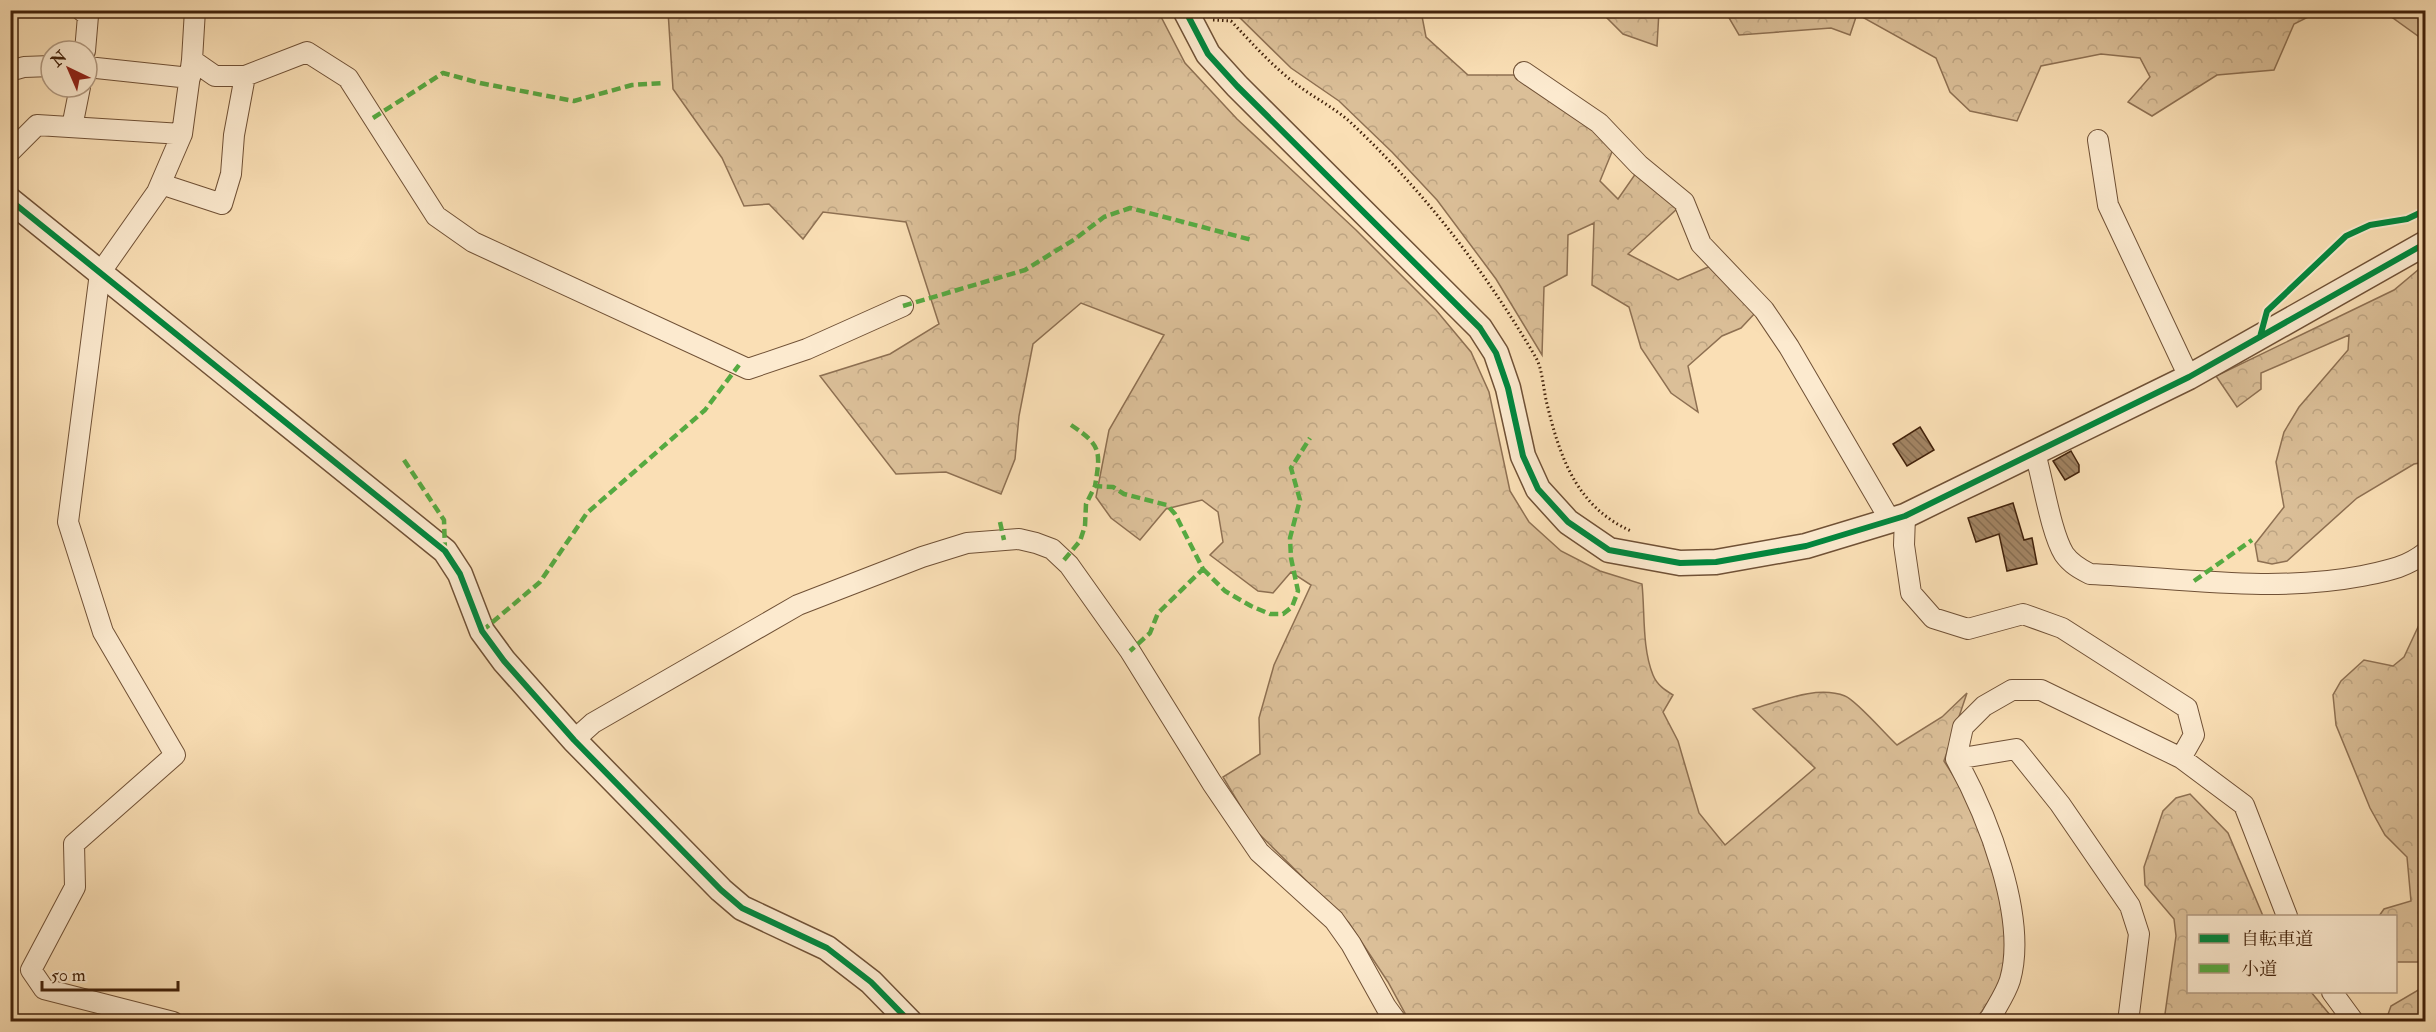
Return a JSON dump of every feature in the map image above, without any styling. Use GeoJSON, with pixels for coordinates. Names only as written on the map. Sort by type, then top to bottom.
{"type":"FeatureCollection","features":[{"type":"Feature","properties":{"kind":"street"},"geometry":{"type":"LineString","coordinates":[[81,10],[88,16],[86,39]]}},
{"type":"Feature","properties":{"kind":"street"},"geometry":{"type":"LineString","coordinates":[[173,1022],[44,989],[31,970],[75,887],[74,844],[175,755],[102,632],[68,522],[100,273],[161,184],[182,134],[191,69],[195,10]]}},
{"type":"Feature","properties":{"kind":"street"},"geometry":{"type":"LineString","coordinates":[[1185,10],[1208,54],[1236,86],[1480,328],[1496,353],[1508,388],[1523,456],[1538,489],[1568,522],[1610,550],[1680,563],[1716,562],[1806,546],[1898,518],[2189,377],[2426,243]]}},
{"type":"Feature","properties":{"kind":"street"},"geometry":{"type":"LineString","coordinates":[[99,68],[191,69],[215,76],[245,76],[306,51],[348,78],[436,216],[473,242],[748,369],[807,349],[903,306]]}},
{"type":"Feature","properties":{"kind":"street"},"geometry":{"type":"LineString","coordinates":[[10,71],[39,67]]}},
{"type":"Feature","properties":{"kind":"street"},"geometry":{"type":"LineString","coordinates":[[1524,72],[1599,123],[1639,165],[1684,202],[1701,244],[1764,310],[1898,518],[1911,593],[1934,618],[1968,629],[2023,614],[2062,628],[2187,708],[2194,735],[2181,758]]}},
{"type":"Feature","properties":{"kind":"street"},"geometry":{"type":"LineString","coordinates":[[161,184],[222,204],[231,174],[234,135],[245,76]]}},
{"type":"Feature","properties":{"kind":"street"},"geometry":{"type":"LineString","coordinates":[[72,127],[78,99]]}},
{"type":"Feature","properties":{"kind":"street"},"geometry":{"type":"LineString","coordinates":[[10,152],[37,125],[182,134]]}},
{"type":"Feature","properties":{"kind":"street"},"geometry":{"type":"LineString","coordinates":[[2098,140],[2108,205],[2189,377]]}},
{"type":"Feature","properties":{"kind":"street"},"geometry":{"type":"LineString","coordinates":[[11,201],[444,551],[460,574],[482,631],[504,661],[574,740],[721,890],[742,908],[827,948],[871,982],[910,1022]]}},
{"type":"Feature","properties":{"kind":"street"},"geometry":{"type":"LineString","coordinates":[[2035,453],[2064,554],[2074,565],[2090,574],[2284,585],[2337,580],[2397,569],[2426,552]]}},
{"type":"Feature","properties":{"kind":"street"},"geometry":{"type":"LineString","coordinates":[[574,740],[593,723],[798,605],[922,556],[967,543],[1019,539],[1036,543],[1052,549],[1070,565],[1130,651],[1212,783],[1259,852],[1334,920],[1351,944],[1386,1007],[1397,1022]]}},
{"type":"Feature","properties":{"kind":"street"},"geometry":{"type":"LineString","coordinates":[[1987,1022],[2010,981],[2015,944],[2008,889],[1976,796],[1956,759],[1963,727],[1984,706],[2012,690],[2042,690],[2181,758],[2244,806],[2287,915]]}},
{"type":"Feature","properties":{"kind":"street"},"geometry":{"type":"LineString","coordinates":[[1956,759],[2016,749],[2060,804],[2130,906],[2139,934],[2128,1022]]}},
{"type":"Feature","properties":{"kind":"street"},"geometry":{"type":"LineString","coordinates":[[2333,993],[2354,1022]]}},
{"type":"Feature","properties":{"kind":"green space"},"geometry":{"type":"Polygon","coordinates":[[[668,11],[1158,11],[1185,63],[1237,119],[1356,230],[1436,310],[1471,352],[1489,392],[1510,491],[1529,522],[1561,551],[1600,571],[1642,584],[1645,642],[1649,665],[1657,682],[1673,695],[1663,712],[1678,741],[1699,813],[1725,845],[1815,768],[1753,709],[1799,695],[1834,693],[1850,699],[1897,745],[1942,717],[1967,693],[1944,761],[1969,802],[1985,843],[2002,907],[2008,947],[2003,978],[1976,1020],[1412,1021],[1406,1015],[1388,982],[1349,923],[1254,829],[1223,777],[1260,754],[1259,718],[1274,665],[1311,585],[1291,572],[1273,593],[1258,591],[1210,555],[1223,542],[1218,512],[1202,500],[1166,509],[1140,540],[1111,518],[1096,497],[1109,430],[1164,335],[1081,303],[1033,344],[1019,416],[1015,459],[1001,494],[946,472],[896,474],[820,376],[890,354],[939,324],[906,222],[823,212],[803,239],[769,204],[744,206],[722,158],[673,89],[668,11]]]}},
{"type":"Feature","properties":{"kind":"green space"},"geometry":{"type":"Polygon","coordinates":[[[1211,11],[1421,11],[1426,37],[1468,75],[1519,75],[1594,127],[1614,147],[1600,181],[1618,199],[1636,173],[1678,208],[1628,254],[1678,280],[1713,265],[1756,312],[1741,328],[1722,336],[1688,366],[1698,412],[1671,393],[1641,348],[1629,307],[1592,285],[1594,223],[1568,235],[1567,275],[1544,287],[1542,355],[1496,279],[1437,200],[1392,152],[1339,101],[1291,68],[1236,14],[1211,11]]]}},
{"type":"Feature","properties":{"kind":"green space"},"geometry":{"type":"Polygon","coordinates":[[[1600,11],[1659,11],[1657,46],[1623,34],[1600,11]]]}},
{"type":"Feature","properties":{"kind":"green space"},"geometry":{"type":"Polygon","coordinates":[[[1725,11],[2320,11],[2294,24],[2274,70],[2217,75],[2152,116],[2128,102],[2150,77],[2140,58],[2101,54],[2041,66],[2017,121],[1970,111],[1950,92],[1936,58],[1857,14],[1850,35],[1831,28],[1739,35],[1725,11]]]}},
{"type":"Feature","properties":{"kind":"green space"},"geometry":{"type":"Polygon","coordinates":[[[2383,11],[2425,11],[2425,41],[2383,11]]]}},
{"type":"Feature","properties":{"kind":"green space"},"geometry":{"type":"Polygon","coordinates":[[[2425,264],[2425,462],[2414,464],[2357,498],[2287,561],[2272,564],[2258,561],[2255,544],[2284,507],[2276,462],[2284,432],[2299,407],[2348,350],[2349,335],[2261,373],[2261,389],[2237,407],[2216,376],[2394,290],[2425,264]]]}},
{"type":"Feature","properties":{"kind":"green space"},"geometry":{"type":"Polygon","coordinates":[[[2425,612],[2425,962],[2397,962],[2397,915],[2380,915],[2384,909],[2411,901],[2407,857],[2385,835],[2370,808],[2336,725],[2333,695],[2341,681],[2364,660],[2393,666],[2404,657],[2425,612]]]}},
{"type":"Feature","properties":{"kind":"green space"},"geometry":{"type":"Polygon","coordinates":[[[2190,794],[2228,833],[2263,915],[2187,915],[2187,993],[2312,993],[2335,1021],[2164,1021],[2176,936],[2174,919],[2145,885],[2144,867],[2163,811],[2176,798],[2190,794]]]}},
{"type":"Feature","properties":{"kind":"green space"},"geometry":{"type":"Polygon","coordinates":[[[2425,986],[2425,1021],[2386,1020],[2391,1006],[2425,986]]]}},
{"type":"Feature","properties":{"kind":"building"},"geometry":{"type":"Polygon","coordinates":[[[1920,427],[1934,450],[1907,466],[1893,444],[1920,427]]]}},
{"type":"Feature","properties":{"kind":"building"},"geometry":{"type":"Polygon","coordinates":[[[2071,451],[2079,465],[2079,472],[2065,480],[2053,461],[2071,451]]]}},
{"type":"Feature","properties":{"kind":"building"},"geometry":{"type":"Polygon","coordinates":[[[2013,503],[2024,540],[2032,538],[2037,564],[2007,571],[1999,534],[1976,542],[1968,518],[2013,503]]]}},
{"type":"Feature","properties":{"kind":"marked path"},"geometry":{"type":"LineString","coordinates":[[373,118],[443,73],[480,83],[574,101],[632,85],[663,83]]}},
{"type":"Feature","properties":{"kind":"marked path"},"geometry":{"type":"LineString","coordinates":[[903,306],[1025,270],[1075,239],[1104,217],[1130,208],[1252,240]]}},
{"type":"Feature","properties":{"kind":"marked path"},"geometry":{"type":"LineString","coordinates":[[482,631],[540,582],[587,513],[705,410],[739,365]]}},
{"type":"Feature","properties":{"kind":"marked path"},"geometry":{"type":"LineString","coordinates":[[1071,425],[1088,438],[1096,450],[1098,465],[1095,486]]}},
{"type":"Feature","properties":{"kind":"marked path"},"geometry":{"type":"LineString","coordinates":[[1203,569],[1225,591],[1251,606],[1270,614],[1283,614],[1292,607],[1298,591],[1291,558],[1290,538],[1300,500],[1291,468],[1310,438]]}},
{"type":"Feature","properties":{"kind":"marked path"},"geometry":{"type":"LineString","coordinates":[[404,460],[444,520],[445,551]]}},
{"type":"Feature","properties":{"kind":"marked path"},"geometry":{"type":"LineString","coordinates":[[1064,560],[1080,541],[1085,526],[1086,504],[1095,486],[1113,487],[1124,494],[1167,505],[1175,514],[1203,569],[1158,613],[1150,633],[1130,651]]}},
{"type":"Feature","properties":{"kind":"marked path"},"geometry":{"type":"LineString","coordinates":[[1000,522],[1004,540]]}},
{"type":"Feature","properties":{"kind":"marked path"},"geometry":{"type":"LineString","coordinates":[[2194,581],[2252,540]]}},
{"type":"Feature","properties":{"kind":"cycle path"},"geometry":{"type":"LineString","coordinates":[[1185,10],[1208,54],[1237,86],[1480,328],[1496,353],[1508,388],[1523,456],[1538,489],[1568,522],[1609,550],[1680,563],[1716,562],[1806,546],[1905,516],[2189,377],[2426,243]]}},
{"type":"Feature","properties":{"kind":"cycle path"},"geometry":{"type":"LineString","coordinates":[[10,200],[445,551],[460,574],[482,631],[504,661],[574,740],[721,890],[742,908],[827,948],[871,982],[910,1022]]}},
{"type":"Feature","properties":{"kind":"cycle path"},"geometry":{"type":"LineString","coordinates":[[2260,337],[2267,311],[2346,236],[2370,225],[2407,219],[2426,210]]}}]}
